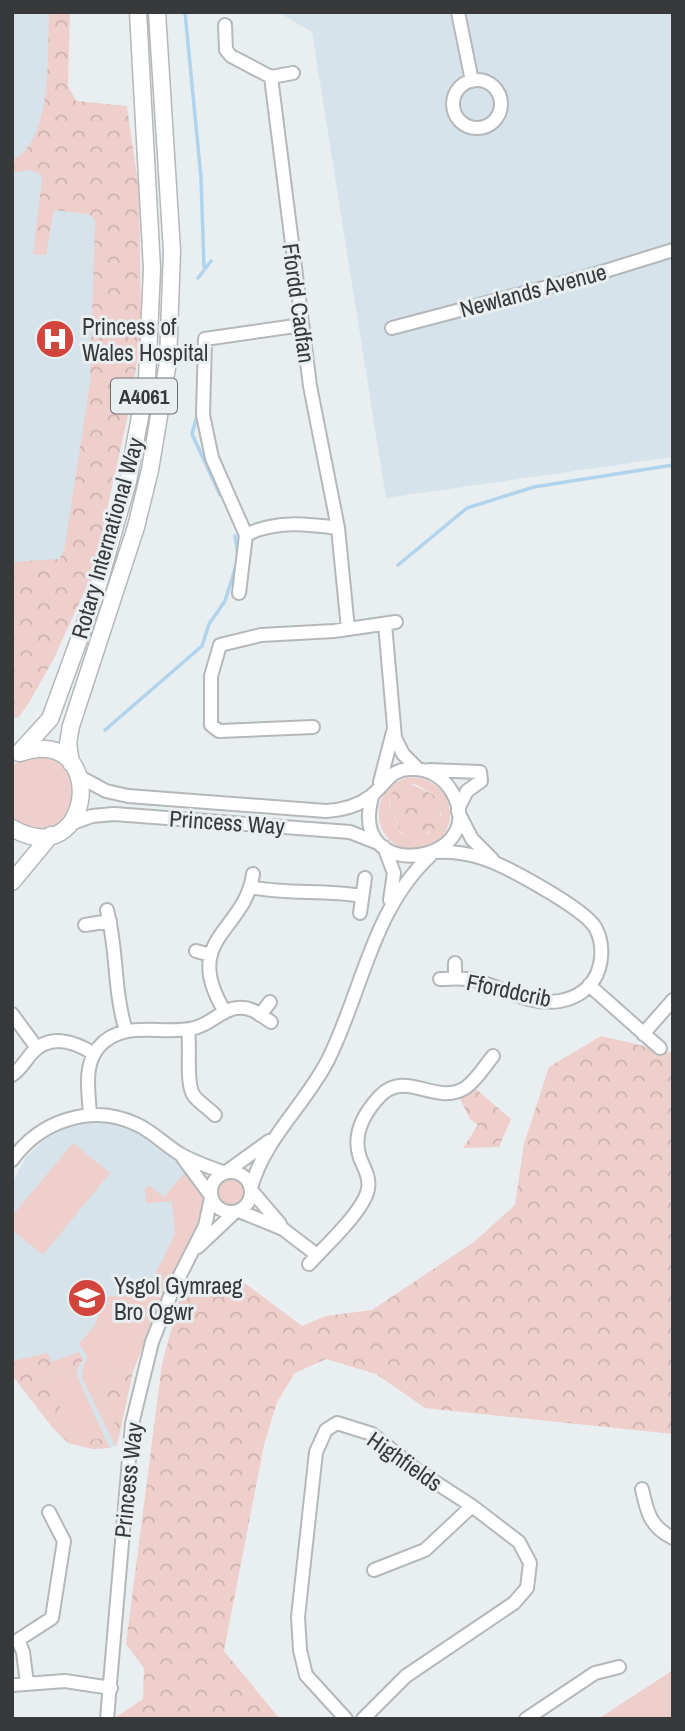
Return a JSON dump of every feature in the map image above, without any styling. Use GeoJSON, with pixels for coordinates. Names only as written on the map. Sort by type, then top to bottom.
{"type":"FeatureCollection","features":[{"type":"Feature","properties":{"kind":"main road","name":"Rotary International Way"},"geometry":{"type":"LineString","coordinates":[[15,755],[44,728],[60,695],[122,505],[145,391],[152,269],[138,12]]}},
{"type":"Feature","properties":{"kind":"main road","name":"Rotary International Way"},"geometry":{"type":"LineString","coordinates":[[76,770],[68,743],[71,726],[139,517],[150,470],[168,362],[172,251],[157,12]]}},
{"type":"Feature","properties":{"kind":"main road","name":"A4061"},"geometry":{"type":"LineString","coordinates":[[15,755],[41,748],[62,755],[76,770],[82,802],[70,824]]}},
{"type":"Feature","properties":{"kind":"main road"},"geometry":{"type":"LineString","coordinates":[[12,882],[51,835],[70,824]]}},
{"type":"Feature","properties":{"kind":"main road"},"geometry":{"type":"LineString","coordinates":[[12,828],[37,837],[51,835]]}},
{"type":"Feature","properties":{"kind":"street"},"geometry":{"type":"LineString","coordinates":[[458,12],[472,81]]}},
{"type":"Feature","properties":{"kind":"street"},"geometry":{"type":"LineString","coordinates":[[225,25],[226,50],[231,56],[271,77],[293,73]]}},
{"type":"Feature","properties":{"kind":"street","name":"Ffordd Cadfan"},"geometry":{"type":"LineString","coordinates":[[271,77],[310,386],[338,528],[348,629]]}},
{"type":"Feature","properties":{"kind":"street","name":"Newlands Avenue"},"geometry":{"type":"LineString","coordinates":[[393,328],[589,276],[673,250]]}},
{"type":"Feature","properties":{"kind":"street"},"geometry":{"type":"LineString","coordinates":[[239,593],[246,535],[212,458],[203,415],[205,339],[302,326]]}},
{"type":"Feature","properties":{"kind":"street"},"geometry":{"type":"LineString","coordinates":[[246,535],[260,528],[299,523],[338,528]]}},
{"type":"Feature","properties":{"kind":"street"},"geometry":{"type":"LineString","coordinates":[[313,727],[219,731],[211,725],[211,676],[220,645],[261,635],[391,623],[393,729],[376,790]]}},
{"type":"Feature","properties":{"kind":"street"},"geometry":{"type":"LineString","coordinates":[[393,729],[403,754],[448,785],[472,839],[498,864]]}},
{"type":"Feature","properties":{"kind":"street","name":"Princess Way"},"geometry":{"type":"LineString","coordinates":[[76,770],[106,791],[128,796],[326,811],[350,807],[398,771],[422,769],[480,772],[481,781],[467,791],[458,810],[452,836],[408,877],[389,907],[329,1058],[310,1092],[275,1137],[257,1168],[248,1202],[193,1252]]}},
{"type":"Feature","properties":{"kind":"street","name":"Princess Way"},"geometry":{"type":"LineString","coordinates":[[376,790],[368,810],[369,823],[383,846],[394,873],[389,907]]}},
{"type":"Feature","properties":{"kind":"street","name":"Princess Way"},"geometry":{"type":"LineString","coordinates":[[70,824],[102,815],[148,816],[350,832],[404,857],[433,853]]}},
{"type":"Feature","properties":{"kind":"street"},"geometry":{"type":"LineString","coordinates":[[433,853],[469,854],[498,864],[590,920],[599,935],[601,953],[598,970],[589,985],[660,1048]]}},
{"type":"Feature","properties":{"kind":"street"},"geometry":{"type":"LineString","coordinates":[[225,1012],[212,988],[211,956],[223,928],[251,887],[253,874]]}},
{"type":"Feature","properties":{"kind":"street"},"geometry":{"type":"LineString","coordinates":[[360,913],[365,878]]}},
{"type":"Feature","properties":{"kind":"street"},"geometry":{"type":"LineString","coordinates":[[251,887],[278,892],[331,892],[362,896]]}},
{"type":"Feature","properties":{"kind":"street"},"geometry":{"type":"LineString","coordinates":[[85,925],[108,915],[116,950],[116,991],[126,1031]]}},
{"type":"Feature","properties":{"kind":"street"},"geometry":{"type":"LineString","coordinates":[[196,951],[211,956]]}},
{"type":"Feature","properties":{"kind":"street","name":"Fforddcrib"},"geometry":{"type":"LineString","coordinates":[[455,963],[455,978]]}},
{"type":"Feature","properties":{"kind":"street","name":"Fforddcrib"},"geometry":{"type":"LineString","coordinates":[[440,979],[476,980],[535,1000],[552,1002],[569,999],[589,985]]}},
{"type":"Feature","properties":{"kind":"street"},"geometry":{"type":"LineString","coordinates":[[643,1034],[673,1000]]}},
{"type":"Feature","properties":{"kind":"street"},"geometry":{"type":"LineString","coordinates":[[90,1115],[88,1075],[94,1054],[108,1039],[126,1031],[188,1030],[242,1007],[266,1018],[270,1002]]}},
{"type":"Feature","properties":{"kind":"street"},"geometry":{"type":"LineString","coordinates":[[16,1012],[37,1048]]}},
{"type":"Feature","properties":{"kind":"street"},"geometry":{"type":"LineString","coordinates":[[188,1030],[191,1047],[191,1088],[211,1112],[217,1097]]}},
{"type":"Feature","properties":{"kind":"street"},"geometry":{"type":"LineString","coordinates":[[12,1075],[37,1048],[62,1040],[94,1054]]}},
{"type":"Feature","properties":{"kind":"street"},"geometry":{"type":"LineString","coordinates":[[12,1160],[41,1131],[64,1120],[90,1115],[114,1117],[138,1125],[178,1153],[244,1177],[283,1229],[313,1259],[366,1195],[368,1175],[360,1156],[357,1136],[378,1098],[391,1088],[405,1085],[440,1095],[452,1094],[468,1085],[485,1059]]}},
{"type":"Feature","properties":{"kind":"street","name":"Princess Way"},"geometry":{"type":"LineString","coordinates":[[107,1719],[132,1424],[152,1342],[173,1289],[205,1226],[212,1184],[275,1137]]}},
{"type":"Feature","properties":{"kind":"street"},"geometry":{"type":"LineString","coordinates":[[178,1153],[218,1208],[237,1211],[283,1229]]}},
{"type":"Feature","properties":{"kind":"street","name":"Highfields"},"geometry":{"type":"LineString","coordinates":[[346,1719],[306,1675],[300,1650],[298,1617],[316,1452],[326,1430],[337,1423],[372,1434],[418,1471],[472,1506],[519,1542],[530,1563],[527,1588],[514,1603],[406,1676],[363,1719]]}},
{"type":"Feature","properties":{"kind":"street"},"geometry":{"type":"LineString","coordinates":[[642,1489],[648,1517],[658,1531],[673,1538]]}},
{"type":"Feature","properties":{"kind":"street"},"geometry":{"type":"LineString","coordinates":[[374,1570],[425,1550],[472,1506]]}},
{"type":"Feature","properties":{"kind":"street"},"geometry":{"type":"LineString","coordinates":[[27,1683],[23,1652],[15,1637],[52,1618],[64,1541],[49,1513]]}},
{"type":"Feature","properties":{"kind":"street"},"geometry":{"type":"LineString","coordinates":[[526,1719],[594,1672],[619,1667]]}},
{"type":"Feature","properties":{"kind":"street"},"geometry":{"type":"LineString","coordinates":[[12,1685],[65,1681],[111,1688]]}},
{"type":"Feature","properties":{"kind":"shaded area","name":"Princess of Wales Hospital"},"geometry":{"type":"Polygon","coordinates":[[[12,12],[60,12],[64,88],[104,225],[90,453],[72,553],[50,563],[12,562],[12,12]]]}},
{"type":"Feature","properties":{"kind":"shaded area"},"geometry":{"type":"Polygon","coordinates":[[[278,12],[673,12],[673,457],[386,498],[312,32],[278,12]]]}},
{"type":"Feature","properties":{"kind":"shaded area","name":"Ysgol Gymraeg Bro Ogwr"},"geometry":{"type":"Polygon","coordinates":[[[109,1122],[141,1133],[167,1150],[187,1170],[198,1226],[173,1271],[150,1325],[133,1371],[116,1447],[93,1449],[68,1443],[52,1427],[12,1375],[12,1183],[26,1157],[46,1138],[75,1124],[109,1122]]]}},
{"type":"Feature","properties":{"kind":"green space"},"geometry":{"type":"Polygon","coordinates":[[[49,12],[70,12],[68,86],[76,101],[127,106],[139,191],[141,315],[138,356],[127,419],[93,573],[53,660],[19,717],[12,719],[12,562],[59,559],[64,551],[90,383],[95,220],[89,214],[54,210],[46,255],[33,254],[42,179],[40,174],[29,170],[12,173],[12,160],[26,150],[42,115],[46,94],[49,12]]]}},
{"type":"Feature","properties":{"kind":"green space"},"geometry":{"type":"Polygon","coordinates":[[[47,756],[64,768],[73,782],[74,797],[69,811],[59,822],[45,828],[29,828],[12,819],[12,766],[23,758],[47,756]]]}},
{"type":"Feature","properties":{"kind":"green space"},"geometry":{"type":"Polygon","coordinates":[[[406,778],[423,779],[436,785],[444,795],[450,820],[445,832],[436,842],[422,848],[407,849],[394,844],[385,834],[380,823],[379,810],[383,797],[392,786],[406,778]],[[400,784],[389,802],[400,833],[407,838],[430,833],[441,815],[438,797],[415,784],[400,784]]]}},
{"type":"Feature","properties":{"kind":"green space"},"geometry":{"type":"Polygon","coordinates":[[[407,782],[438,797],[441,807],[438,826],[415,838],[406,837],[401,832],[390,801],[396,788],[407,782]]]}},
{"type":"Feature","properties":{"kind":"green space"},"geometry":{"type":"Polygon","coordinates":[[[601,1036],[673,1053],[673,1434],[425,1408],[376,1374],[326,1359],[295,1373],[277,1402],[264,1445],[224,1651],[280,1719],[113,1719],[143,1699],[144,1668],[126,1644],[162,1364],[180,1297],[236,1281],[246,1284],[302,1326],[326,1316],[372,1310],[474,1242],[515,1205],[524,1144],[549,1067],[601,1036]]]}},
{"type":"Feature","properties":{"kind":"green space"},"geometry":{"type":"Polygon","coordinates":[[[476,1089],[511,1119],[499,1147],[463,1148],[478,1125],[470,1119],[460,1099],[476,1089]]]}},
{"type":"Feature","properties":{"kind":"green space"},"geometry":{"type":"Polygon","coordinates":[[[73,1143],[110,1173],[43,1255],[12,1230],[12,1216],[73,1143]]]}},
{"type":"Feature","properties":{"kind":"green space"},"geometry":{"type":"Polygon","coordinates":[[[187,1170],[202,1193],[205,1204],[202,1215],[173,1271],[133,1371],[106,1367],[103,1399],[120,1433],[116,1447],[82,1378],[87,1356],[79,1344],[94,1326],[106,1297],[146,1293],[175,1234],[172,1201],[146,1203],[145,1190],[149,1185],[164,1197],[187,1170]]]}},
{"type":"Feature","properties":{"kind":"green space"},"geometry":{"type":"Polygon","coordinates":[[[231,1179],[240,1183],[244,1192],[240,1201],[231,1205],[222,1201],[218,1192],[222,1183],[231,1179]]]}},
{"type":"Feature","properties":{"kind":"green space"},"geometry":{"type":"Polygon","coordinates":[[[79,1352],[83,1360],[77,1369],[34,1381],[68,1394],[56,1414],[72,1439],[80,1441],[105,1438],[110,1448],[93,1449],[68,1443],[52,1427],[12,1375],[12,1361],[48,1353],[51,1362],[79,1352]]]}},
{"type":"Feature","properties":{"kind":"green space"},"geometry":{"type":"Polygon","coordinates":[[[106,1367],[133,1371],[120,1433],[103,1399],[106,1367]]]}},
{"type":"Feature","properties":{"kind":"green space"},"geometry":{"type":"Polygon","coordinates":[[[77,1369],[77,1376],[105,1438],[79,1441],[72,1439],[33,1381],[77,1369]]]}},
{"type":"Feature","properties":{"kind":"green space"},"geometry":{"type":"Polygon","coordinates":[[[673,1670],[673,1719],[598,1719],[673,1670]]]}},
{"type":"Feature","properties":{"kind":"waterway"},"geometry":{"type":"LineString","coordinates":[[185,12],[201,178],[204,267]]}},
{"type":"Feature","properties":{"kind":"waterway"},"geometry":{"type":"LineString","coordinates":[[198,278],[211,261]]}},
{"type":"Feature","properties":{"kind":"waterway"},"geometry":{"type":"LineString","coordinates":[[198,412],[192,434],[220,495]]}},
{"type":"Feature","properties":{"kind":"waterway"},"geometry":{"type":"LineString","coordinates":[[398,565],[467,508],[534,487],[673,465]]}},
{"type":"Feature","properties":{"kind":"waterway"},"geometry":{"type":"LineString","coordinates":[[235,536],[238,555]]}},
{"type":"Feature","properties":{"kind":"waterway"},"geometry":{"type":"LineString","coordinates":[[105,730],[202,646],[209,624],[225,601],[236,566]]}},
{"type":"Feature","properties":{"kind":"place","name":"Princess of Wales Hospital"},"geometry":{"type":"Point","coordinates":[55,339]}},
{"type":"Feature","properties":{"kind":"place","name":"Ysgol Gymraeg Bro Ogwr"},"geometry":{"type":"Point","coordinates":[87,1298]}}]}
